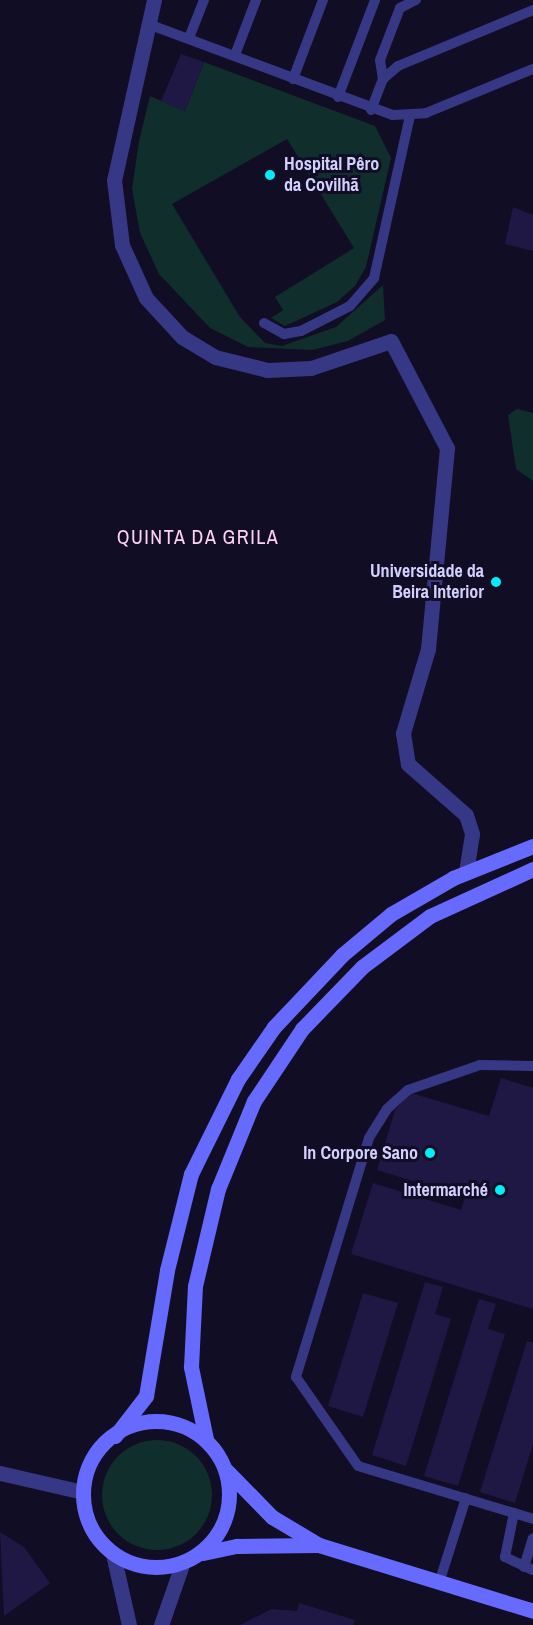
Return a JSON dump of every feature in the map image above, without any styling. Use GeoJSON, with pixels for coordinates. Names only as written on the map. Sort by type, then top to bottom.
{"type":"FeatureCollection","features":[{"type":"Feature","properties":{"kind":"street"},"geometry":{"type":"LineString","coordinates":[[154,0],[114,180],[122,245],[146,298],[182,337],[215,357],[267,370],[311,368],[391,341],[447,448],[448,469],[428,649],[403,733],[408,765],[466,815],[472,834],[466,873]]}},
{"type":"Feature","properties":{"kind":"street"},"geometry":{"type":"LineString","coordinates":[[129,1625],[113,1554],[91,1527],[83,1492],[90,1462],[115,1436],[146,1396],[167,1269],[191,1174],[238,1079],[274,1027],[342,955],[391,914],[466,873],[533,846]]}},
{"type":"Feature","properties":{"kind":"street"},"geometry":{"type":"LineString","coordinates":[[533,869],[430,915],[362,967],[302,1029],[254,1101],[218,1189],[195,1287],[191,1367],[206,1439],[225,1468],[272,1517],[319,1545],[533,1611]]}},
{"type":"Feature","properties":{"kind":"street"},"geometry":{"type":"LineString","coordinates":[[115,1436],[132,1425],[157,1421],[206,1439]]}},
{"type":"Feature","properties":{"kind":"street"},"geometry":{"type":"LineString","coordinates":[[161,1625],[190,1559],[224,1523],[230,1498],[225,1468]]}},
{"type":"Feature","properties":{"kind":"street"},"geometry":{"type":"LineString","coordinates":[[0,1473],[83,1492]]}},
{"type":"Feature","properties":{"kind":"street"},"geometry":{"type":"LineString","coordinates":[[113,1554],[147,1568],[190,1559],[215,1548],[319,1545]]}},
{"type":"Feature","properties":{"kind":"lane"},"geometry":{"type":"LineString","coordinates":[[189,38],[204,0]]}},
{"type":"Feature","properties":{"kind":"lane"},"geometry":{"type":"LineString","coordinates":[[235,55],[256,0]]}},
{"type":"Feature","properties":{"kind":"lane"},"geometry":{"type":"LineString","coordinates":[[293,79],[323,0]]}},
{"type":"Feature","properties":{"kind":"lane"},"geometry":{"type":"LineString","coordinates":[[338,97],[375,0]]}},
{"type":"Feature","properties":{"kind":"lane"},"geometry":{"type":"LineString","coordinates":[[371,110],[382,79],[380,60],[400,8],[416,0]]}},
{"type":"Feature","properties":{"kind":"lane"},"geometry":{"type":"LineString","coordinates":[[382,79],[398,66],[533,10]]}},
{"type":"Feature","properties":{"kind":"lane"},"geometry":{"type":"LineString","coordinates":[[148,24],[235,55],[371,110],[410,116],[533,69]]}},
{"type":"Feature","properties":{"kind":"lane"},"geometry":{"type":"LineString","coordinates":[[264,323],[284,334],[301,331],[350,306],[374,278],[410,116]]}},
{"type":"Feature","properties":{"kind":"lane"},"geometry":{"type":"LineString","coordinates":[[533,1066],[480,1065],[408,1090],[387,1109],[369,1138],[296,1377],[358,1466],[533,1519]]}},
{"type":"Feature","properties":{"kind":"lane"},"geometry":{"type":"LineString","coordinates":[[439,1583],[466,1498]]}},
{"type":"Feature","properties":{"kind":"lane"},"geometry":{"type":"LineString","coordinates":[[514,1513],[506,1557],[529,1569],[533,1538]]}},
{"type":"Feature","properties":{"kind":"green space"},"geometry":{"type":"Polygon","coordinates":[[[204,62],[375,126],[391,158],[366,267],[355,286],[337,302],[285,326],[271,318],[283,310],[275,297],[354,248],[287,139],[172,204],[240,317],[265,343],[282,346],[336,327],[383,285],[385,320],[348,341],[312,350],[248,347],[210,328],[159,274],[140,233],[132,189],[139,141],[150,96],[185,111],[204,62]]]}},
{"type":"Feature","properties":{"kind":"green space"},"geometry":{"type":"Polygon","coordinates":[[[517,409],[533,413],[533,481],[516,469],[508,415],[517,409]]]}},
{"type":"Feature","properties":{"kind":"green space"},"geometry":{"type":"Polygon","coordinates":[[[157,1440],[178,1444],[196,1456],[208,1474],[212,1495],[208,1516],[196,1534],[178,1546],[157,1550],[136,1546],[118,1534],[106,1516],[102,1495],[106,1474],[118,1456],[136,1444],[157,1440]]]}},
{"type":"Feature","properties":{"kind":"building"},"geometry":{"type":"Polygon","coordinates":[[[181,54],[204,62],[185,111],[161,101],[181,54]]]}},
{"type":"Feature","properties":{"kind":"building"},"geometry":{"type":"Polygon","coordinates":[[[513,207],[533,215],[533,251],[505,244],[513,207]]]}},
{"type":"Feature","properties":{"kind":"building","name":"Intermarché"},"geometry":{"type":"Polygon","coordinates":[[[501,1078],[533,1088],[533,1309],[351,1254],[373,1183],[461,1210],[465,1197],[377,1170],[395,1110],[411,1093],[489,1116],[501,1078]]]}},
{"type":"Feature","properties":{"kind":"building"},"geometry":{"type":"Polygon","coordinates":[[[425,1282],[443,1287],[435,1314],[451,1319],[406,1466],[372,1455],[425,1282]]]}},
{"type":"Feature","properties":{"kind":"building"},"geometry":{"type":"Polygon","coordinates":[[[363,1293],[398,1303],[363,1417],[328,1406],[363,1293]]]}},
{"type":"Feature","properties":{"kind":"building"},"geometry":{"type":"Polygon","coordinates":[[[479,1299],[496,1304],[488,1329],[505,1334],[458,1486],[424,1476],[479,1299]]]}},
{"type":"Feature","properties":{"kind":"building"},"geometry":{"type":"Polygon","coordinates":[[[527,1341],[533,1343],[533,1444],[515,1503],[480,1492],[527,1341]]]}},
{"type":"Feature","properties":{"kind":"building"},"geometry":{"type":"Polygon","coordinates":[[[0,1532],[24,1547],[50,1583],[4,1616],[0,1532]]]}},
{"type":"Feature","properties":{"kind":"building"},"geometry":{"type":"Polygon","coordinates":[[[299,1603],[355,1620],[353,1625],[240,1625],[272,1609],[297,1611],[299,1603]]]}},
{"type":"Feature","properties":{"kind":"place","name":"Hospital Pêro da Covilhã"},"geometry":{"type":"Point","coordinates":[270,175]}},
{"type":"Feature","properties":{"kind":"place","name":"Universidade da Beira Interior"},"geometry":{"type":"Point","coordinates":[496,582]}},
{"type":"Feature","properties":{"kind":"place","name":"In Corpore Sano"},"geometry":{"type":"Point","coordinates":[430,1153]}},
{"type":"Feature","properties":{"kind":"place","name":"Intermarché"},"geometry":{"type":"Point","coordinates":[500,1190]}},
{"type":"Feature","properties":{"kind":"district","name":"QUINTA DA GRILA"},"geometry":{"type":"Point","coordinates":[198,536]}}]}
